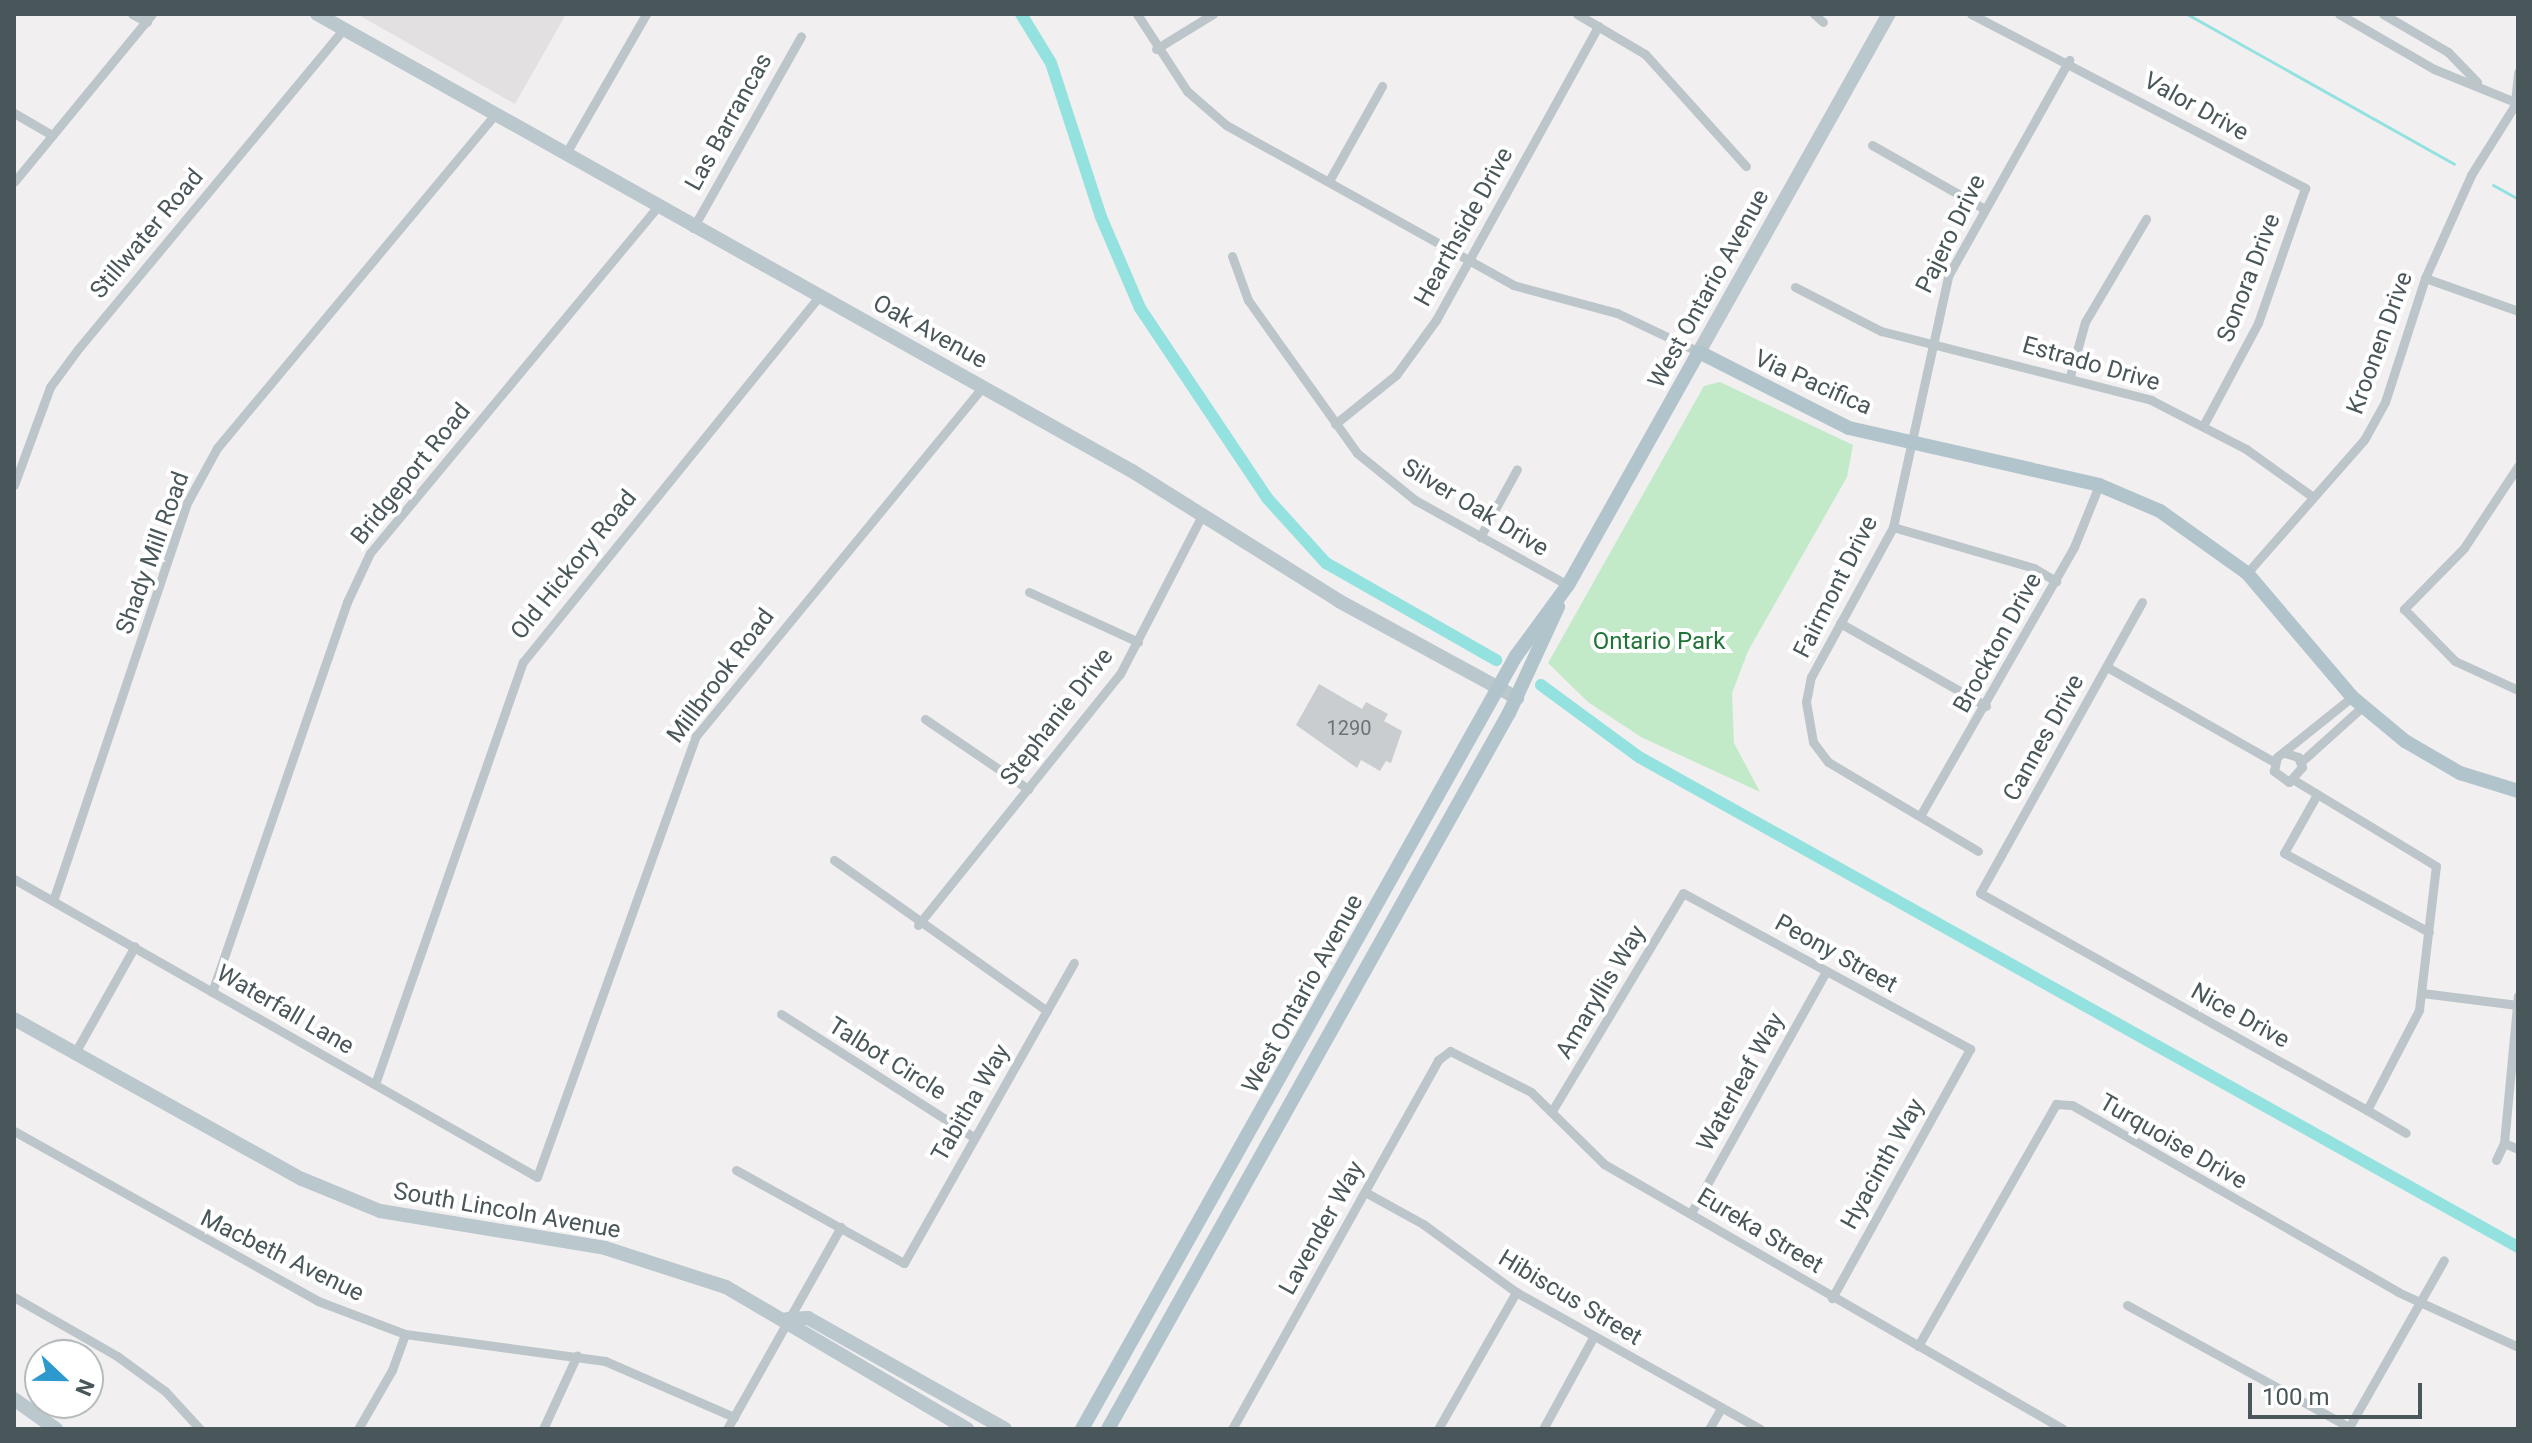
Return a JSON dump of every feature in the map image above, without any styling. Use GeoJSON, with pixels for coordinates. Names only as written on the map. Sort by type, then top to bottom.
{"type":"FeatureCollection","features":[{"type":"Feature","properties":{"kind":"main road","name":"Oak Avenue"},"geometry":{"type":"LineString","coordinates":[[317,14],[656,208],[983,387],[1201,517],[1517,698]]}},
{"type":"Feature","properties":{"kind":"main road","name":"West Ontario Avenue"},"geometry":{"type":"LineString","coordinates":[[1108,1429],[1517,698],[1568,585],[1889,14]]}},
{"type":"Feature","properties":{"kind":"main road","name":"Via Pacifica"},"geometry":{"type":"LineString","coordinates":[[1699,352],[1849,428],[2099,485],[2160,511],[2247,573],[2357,702],[2429,757],[2518,791]]}},
{"type":"Feature","properties":{"kind":"main road","name":"West Ontario Avenue"},"geometry":{"type":"LineString","coordinates":[[1082,1429],[1498,687],[1568,585]]}},
{"type":"Feature","properties":{"kind":"main road","name":"South Lincoln Avenue"},"geometry":{"type":"LineString","coordinates":[[14,1019],[302,1179],[380,1211],[605,1248],[726,1287],[787,1319],[797,1334],[967,1429]]}},
{"type":"Feature","properties":{"kind":"main road","name":"South Lincoln Avenue"},"geometry":{"type":"LineString","coordinates":[[787,1319],[808,1318],[1005,1429]]}},
{"type":"Feature","properties":{"kind":"main road"},"geometry":{"type":"LineString","coordinates":[[15,1402],[56,1429]]}},
{"type":"Feature","properties":{"kind":"street"},"geometry":{"type":"LineString","coordinates":[[14,182],[150,18],[132,14]]}},
{"type":"Feature","properties":{"kind":"street"},"geometry":{"type":"LineString","coordinates":[[565,155],[646,14]]}},
{"type":"Feature","properties":{"kind":"street","name":"Via Pacifica"},"geometry":{"type":"LineString","coordinates":[[1137,14],[1156,49],[1187,91],[1226,125],[1513,285],[1553,301],[1617,313],[1699,352]]}},
{"type":"Feature","properties":{"kind":"street"},"geometry":{"type":"LineString","coordinates":[[1156,49],[1213,14]]}},
{"type":"Feature","properties":{"kind":"street"},"geometry":{"type":"LineString","coordinates":[[1577,14],[1645,54],[1746,166]]}},
{"type":"Feature","properties":{"kind":"street"},"geometry":{"type":"LineString","coordinates":[[1814,14],[1823,22]]}},
{"type":"Feature","properties":{"kind":"street","name":"Valor Drive"},"geometry":{"type":"LineString","coordinates":[[1971,14],[2069,60],[2305,188]]}},
{"type":"Feature","properties":{"kind":"street"},"geometry":{"type":"LineString","coordinates":[[2339,14],[2434,69],[2477,82],[2516,101]]}},
{"type":"Feature","properties":{"kind":"street"},"geometry":{"type":"LineString","coordinates":[[2383,14],[2448,52],[2477,82]]}},
{"type":"Feature","properties":{"kind":"street","name":"Hearthside Drive"},"geometry":{"type":"LineString","coordinates":[[1335,424],[1396,375],[1468,260],[1598,26]]}},
{"type":"Feature","properties":{"kind":"street","name":"Stillwater Road"},"geometry":{"type":"LineString","coordinates":[[14,485],[50,387],[344,29]]}},
{"type":"Feature","properties":{"kind":"street","name":"Las Barrancas"},"geometry":{"type":"LineString","coordinates":[[693,228],[801,36]]}},
{"type":"Feature","properties":{"kind":"street","name":"Pajero Drive"},"geometry":{"type":"LineString","coordinates":[[1909,442],[1948,276],[1983,208],[2069,60]]}},
{"type":"Feature","properties":{"kind":"street","name":"Kroonen Drive"},"geometry":{"type":"LineString","coordinates":[[2247,573],[2364,440],[2385,402],[2425,278],[2471,175],[2516,101],[2518,72]]}},
{"type":"Feature","properties":{"kind":"street"},"geometry":{"type":"LineString","coordinates":[[1329,181],[1382,86]]}},
{"type":"Feature","properties":{"kind":"street"},"geometry":{"type":"LineString","coordinates":[[14,113],[52,135]]}},
{"type":"Feature","properties":{"kind":"street","name":"Shady Mill Road"},"geometry":{"type":"LineString","coordinates":[[53,901],[188,501],[217,448],[494,115]]}},
{"type":"Feature","properties":{"kind":"street"},"geometry":{"type":"LineString","coordinates":[[1872,145],[1983,208]]}},
{"type":"Feature","properties":{"kind":"street","name":"Sonora Drive"},"geometry":{"type":"LineString","coordinates":[[2204,424],[2258,323],[2305,188]]}},
{"type":"Feature","properties":{"kind":"street","name":"Bridgeport Road"},"geometry":{"type":"LineString","coordinates":[[212,992],[347,602],[370,553],[656,208]]}},
{"type":"Feature","properties":{"kind":"street"},"geometry":{"type":"LineString","coordinates":[[2070,376],[2085,322],[2146,219]]}},
{"type":"Feature","properties":{"kind":"street","name":"Silver Oak Drive"},"geometry":{"type":"LineString","coordinates":[[1232,256],[1248,300],[1335,424],[1388,481],[1480,537],[1568,585]]}},
{"type":"Feature","properties":{"kind":"street"},"geometry":{"type":"LineString","coordinates":[[2425,278],[2518,311]]}},
{"type":"Feature","properties":{"kind":"street","name":"Estrado Drive"},"geometry":{"type":"LineString","coordinates":[[1795,287],[1881,331],[2070,376],[2204,424],[2313,497]]}},
{"type":"Feature","properties":{"kind":"street","name":"Old Hickory Road"},"geometry":{"type":"LineString","coordinates":[[375,1084],[523,662],[819,296]]}},
{"type":"Feature","properties":{"kind":"street","name":"Millbrook Road"},"geometry":{"type":"LineString","coordinates":[[537,1177],[696,736],[983,387]]}},
{"type":"Feature","properties":{"kind":"street","name":"Fairmont Drive"},"geometry":{"type":"LineString","coordinates":[[1909,442],[1893,527],[1840,623],[1809,690],[1813,742],[1850,778],[1978,851]]}},
{"type":"Feature","properties":{"kind":"street"},"geometry":{"type":"LineString","coordinates":[[2518,466],[2464,548],[2404,609],[2455,661],[2518,690]]}},
{"type":"Feature","properties":{"kind":"street"},"geometry":{"type":"LineString","coordinates":[[1480,537],[1517,469]]}},
{"type":"Feature","properties":{"kind":"street","name":"Brockton Drive"},"geometry":{"type":"LineString","coordinates":[[1920,816],[2056,581],[2099,485]]}},
{"type":"Feature","properties":{"kind":"street","name":"Stephanie Drive"},"geometry":{"type":"LineString","coordinates":[[918,925],[1028,789],[1138,642],[1201,517]]}},
{"type":"Feature","properties":{"kind":"street"},"geometry":{"type":"LineString","coordinates":[[1893,527],[2034,568],[2056,581]]}},
{"type":"Feature","properties":{"kind":"street"},"geometry":{"type":"LineString","coordinates":[[1029,592],[1138,642]]}},
{"type":"Feature","properties":{"kind":"street","name":"Cannes Drive"},"geometry":{"type":"LineString","coordinates":[[1980,893],[2142,602]]}},
{"type":"Feature","properties":{"kind":"street"},"geometry":{"type":"LineString","coordinates":[[1840,623],[1986,706]]}},
{"type":"Feature","properties":{"kind":"street"},"geometry":{"type":"LineString","coordinates":[[2107,667],[2274,762],[2280,779],[2294,780],[2315,798],[2436,866],[2416,1022],[2367,1110]]}},
{"type":"Feature","properties":{"kind":"street"},"geometry":{"type":"LineString","coordinates":[[2274,762],[2357,702]]}},
{"type":"Feature","properties":{"kind":"street"},"geometry":{"type":"LineString","coordinates":[[2294,780],[2301,762],[2357,702]]}},
{"type":"Feature","properties":{"kind":"street"},"geometry":{"type":"LineString","coordinates":[[925,719],[1028,789]]}},
{"type":"Feature","properties":{"kind":"street"},"geometry":{"type":"LineString","coordinates":[[2285,753],[2301,762]]}},
{"type":"Feature","properties":{"kind":"street"},"geometry":{"type":"LineString","coordinates":[[2315,798],[2284,853],[2429,932]]}},
{"type":"Feature","properties":{"kind":"street"},"geometry":{"type":"LineString","coordinates":[[834,860],[918,925],[1047,1011]]}},
{"type":"Feature","properties":{"kind":"street","name":"Waterfall Lane"},"geometry":{"type":"LineString","coordinates":[[14,879],[537,1177]]}},
{"type":"Feature","properties":{"kind":"street","name":"Peony Street"},"geometry":{"type":"LineString","coordinates":[[1683,893],[1970,1049]]}},
{"type":"Feature","properties":{"kind":"street","name":"Amaryllis Way"},"geometry":{"type":"LineString","coordinates":[[1552,1111],[1683,893]]}},
{"type":"Feature","properties":{"kind":"street","name":"Nice Drive"},"geometry":{"type":"LineString","coordinates":[[1980,893],[2406,1133]]}},
{"type":"Feature","properties":{"kind":"street"},"geometry":{"type":"LineString","coordinates":[[76,1051],[135,946]]}},
{"type":"Feature","properties":{"kind":"street","name":"Tabitha Way"},"geometry":{"type":"LineString","coordinates":[[841,1227],[904,1263],[1074,963]]}},
{"type":"Feature","properties":{"kind":"street","name":"Waterleaf Way"},"geometry":{"type":"LineString","coordinates":[[1691,1213],[1826,971]]}},
{"type":"Feature","properties":{"kind":"street"},"geometry":{"type":"LineString","coordinates":[[2422,993],[2517,1001],[2504,1143],[2496,1160]]}},
{"type":"Feature","properties":{"kind":"street","name":"Talbot Circle"},"geometry":{"type":"LineString","coordinates":[[781,1014],[973,1137]]}},
{"type":"Feature","properties":{"kind":"street","name":"Hyacinth Way"},"geometry":{"type":"LineString","coordinates":[[1832,1298],[1970,1049]]}},
{"type":"Feature","properties":{"kind":"street","name":"Eureka Street"},"geometry":{"type":"LineString","coordinates":[[1450,1051],[1531,1092],[1604,1164],[2063,1429]]}},
{"type":"Feature","properties":{"kind":"street","name":"Lavender Way"},"geometry":{"type":"LineString","coordinates":[[1232,1429],[1438,1060],[1450,1051]]}},
{"type":"Feature","properties":{"kind":"street","name":"Turquoise Drive"},"geometry":{"type":"LineString","coordinates":[[1918,1346],[2056,1104],[2072,1105],[2420,1301],[2518,1347]]}},
{"type":"Feature","properties":{"kind":"street","name":"Macbeth Avenue"},"geometry":{"type":"LineString","coordinates":[[14,1131],[262,1272],[405,1334],[577,1355],[658,1380],[734,1417]]}},
{"type":"Feature","properties":{"kind":"street"},"geometry":{"type":"LineString","coordinates":[[2504,1143],[2518,1149]]}},
{"type":"Feature","properties":{"kind":"street"},"geometry":{"type":"LineString","coordinates":[[727,1429],[841,1227],[736,1170]]}},
{"type":"Feature","properties":{"kind":"street","name":"Hibiscus Street"},"geometry":{"type":"LineString","coordinates":[[1365,1192],[1423,1224],[1516,1292],[1760,1429]]}},
{"type":"Feature","properties":{"kind":"street"},"geometry":{"type":"LineString","coordinates":[[2127,1305],[2348,1428],[2444,1260]]}},
{"type":"Feature","properties":{"kind":"street"},"geometry":{"type":"LineString","coordinates":[[1438,1429],[1516,1292]]}},
{"type":"Feature","properties":{"kind":"street"},"geometry":{"type":"LineString","coordinates":[[14,1297],[117,1356],[165,1391],[200,1429]]}},
{"type":"Feature","properties":{"kind":"street"},"geometry":{"type":"LineString","coordinates":[[358,1429],[392,1370],[405,1334]]}},
{"type":"Feature","properties":{"kind":"street"},"geometry":{"type":"LineString","coordinates":[[1543,1429],[1594,1336]]}},
{"type":"Feature","properties":{"kind":"street"},"geometry":{"type":"LineString","coordinates":[[543,1429],[577,1355]]}},
{"type":"Feature","properties":{"kind":"street"},"geometry":{"type":"LineString","coordinates":[[1709,1429],[1721,1408]]}},
{"type":"Feature","properties":{"kind":"shaded area"},"geometry":{"type":"Polygon","coordinates":[[[357,14],[566,14],[515,104],[357,14]]]}},
{"type":"Feature","properties":{"kind":"green space","name":"Ontario Park"},"geometry":{"type":"Polygon","coordinates":[[[1720,382],[1853,445],[1847,477],[1748,651],[1732,693],[1734,743],[1760,792],[1641,737],[1588,702],[1548,663],[1704,386],[1720,382]]]}},
{"type":"Feature","properties":{"kind":"building"},"geometry":{"type":"Polygon","coordinates":[[[1319,684],[1362,709],[1366,702],[1388,714],[1384,721],[1402,731],[1391,763],[1386,761],[1380,771],[1361,760],[1357,768],[1296,725],[1319,684]]]}},
{"type":"Feature","properties":{"kind":"waterway"},"geometry":{"type":"LineString","coordinates":[[1021,14],[1051,63],[1101,217],[1140,308],[1267,498],[1326,563],[1496,660]]}},
{"type":"Feature","properties":{"kind":"waterway"},"geometry":{"type":"LineString","coordinates":[[2187,14],[2454,164]]}},
{"type":"Feature","properties":{"kind":"waterway"},"geometry":{"type":"LineString","coordinates":[[2493,185],[2518,199]]}},
{"type":"Feature","properties":{"kind":"waterway"},"geometry":{"type":"LineString","coordinates":[[1541,685],[1639,757],[2518,1247]]}}]}
